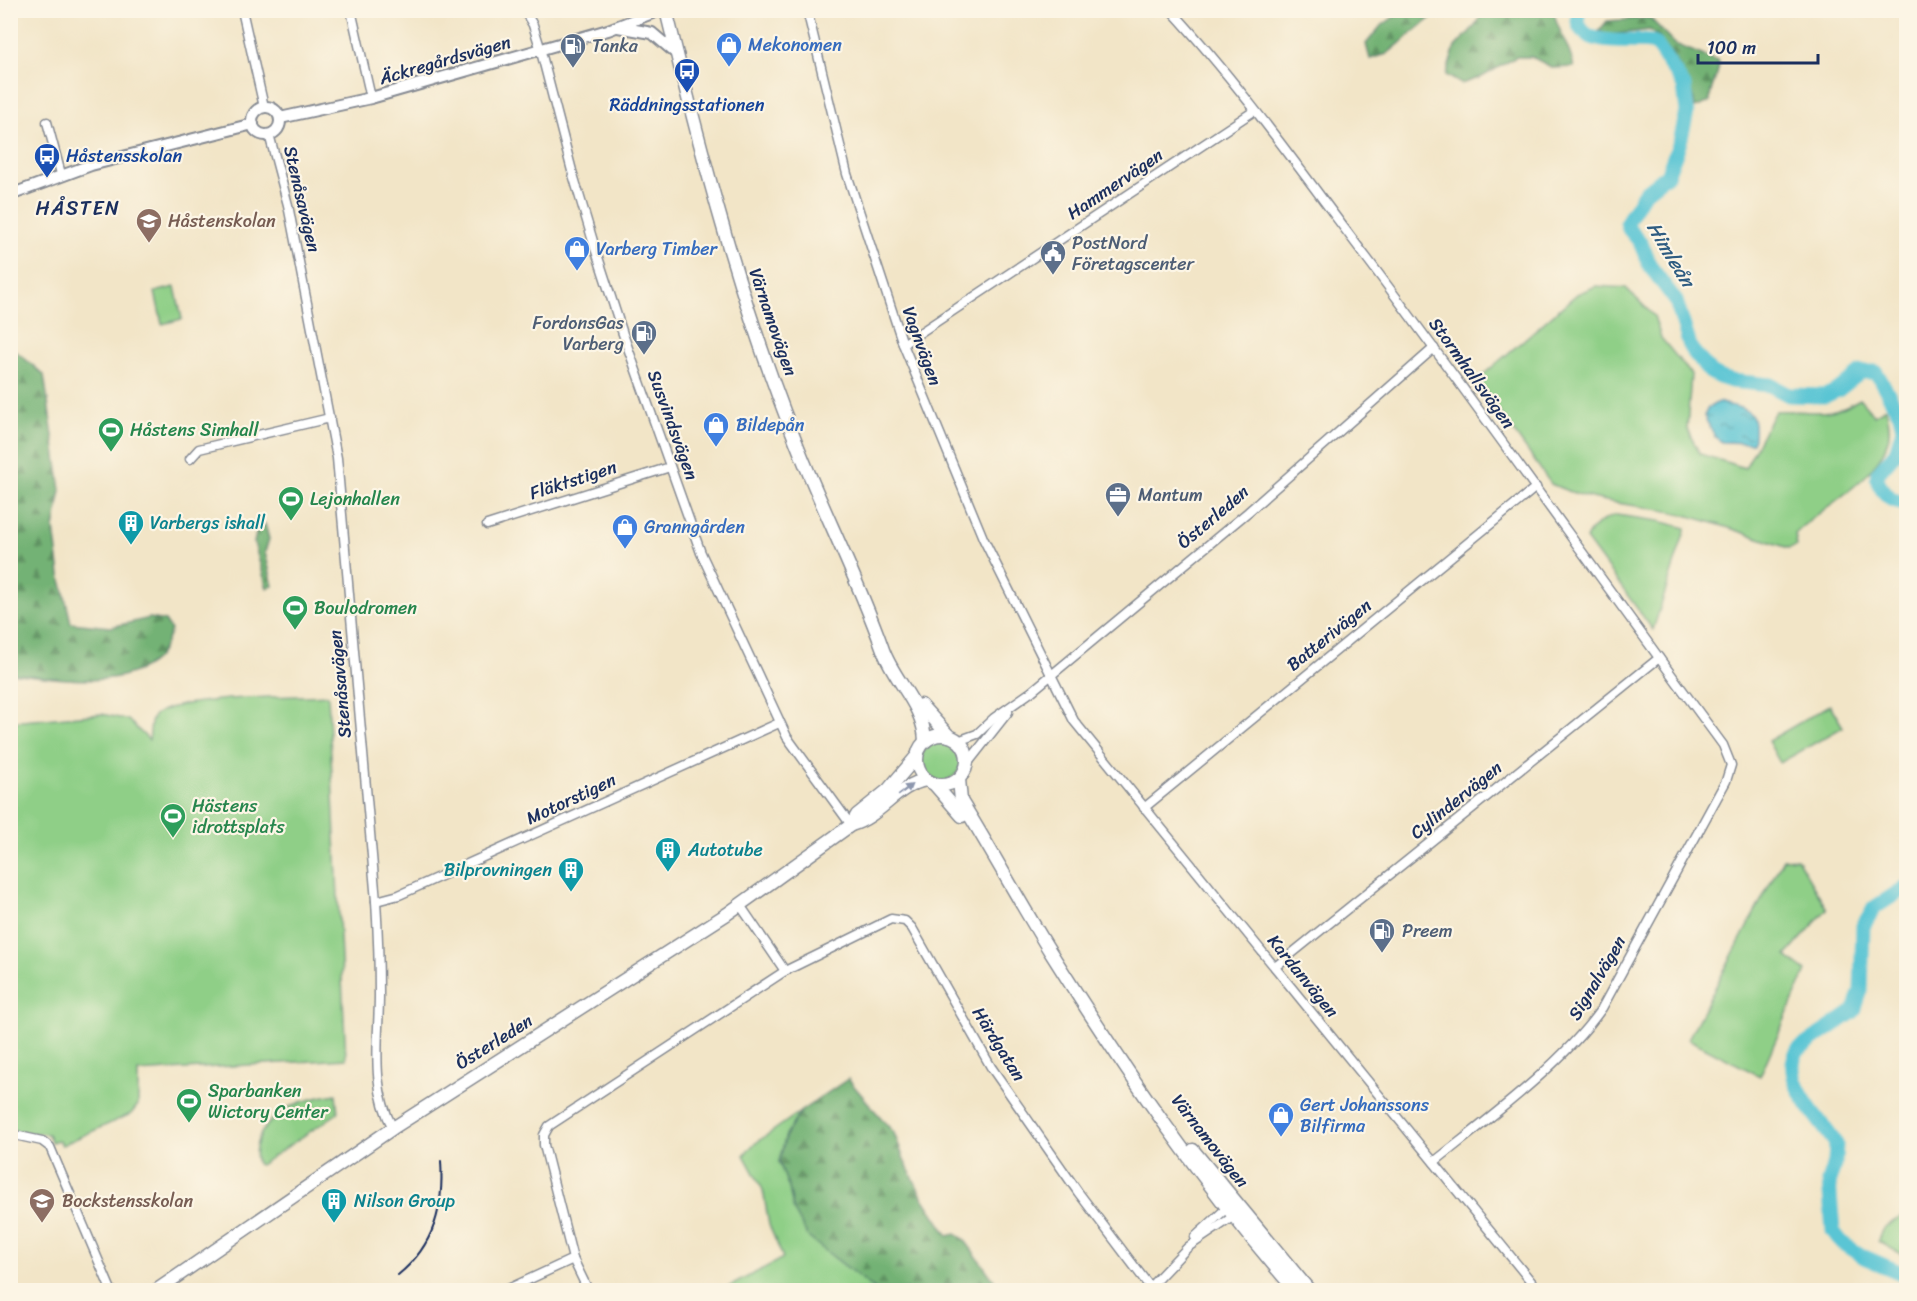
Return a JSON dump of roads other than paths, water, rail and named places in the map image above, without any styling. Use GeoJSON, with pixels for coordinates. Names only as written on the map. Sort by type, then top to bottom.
{"type":"FeatureCollection","features":[{"type":"Feature","properties":{"kind":"main road","name":"Värnamovägen"},"geometry":{"type":"LineString","coordinates":[[666,10],[700,148],[740,285],[795,441],[879,635],[912,692],[965,751],[967,764]]}},
{"type":"Feature","properties":{"kind":"main road","name":"Värnamovägen"},"geometry":{"type":"LineString","coordinates":[[879,635],[882,648],[923,720],[926,741]]}},
{"type":"Feature","properties":{"kind":"main road"},"geometry":{"type":"LineString","coordinates":[[916,757],[926,741],[937,735],[954,739]]}},
{"type":"Feature","properties":{"kind":"main road","name":"Värnamovägen"},"geometry":{"type":"LineString","coordinates":[[916,757],[918,770],[962,815],[1004,875],[1125,1068],[1295,1290]]}},
{"type":"Feature","properties":{"kind":"main road","name":"Österleden"},"geometry":{"type":"LineString","coordinates":[[851,825],[857,815],[888,790],[916,757]]}},
{"type":"Feature","properties":{"kind":"main road"},"geometry":{"type":"LineString","coordinates":[[930,782],[948,785],[959,779],[967,764]]}},
{"type":"Feature","properties":{"kind":"main road","name":"Värnamovägen"},"geometry":{"type":"LineString","coordinates":[[959,779],[961,801],[987,842],[1004,875]]}},
{"type":"Feature","properties":{"kind":"main road","name":"Österleden"},"geometry":{"type":"LineString","coordinates":[[157,1290],[393,1128],[740,905],[851,825],[865,821],[914,783],[930,782]]}},
{"type":"Feature","properties":{"kind":"main road","name":"Värnamovägen"},"geometry":{"type":"LineString","coordinates":[[1234,1209],[1309,1290]]}},
{"type":"Feature","properties":{"kind":"street"},"geometry":{"type":"LineString","coordinates":[[242,10],[264,107]]}},
{"type":"Feature","properties":{"kind":"street"},"geometry":{"type":"LineString","coordinates":[[351,10],[371,98]]}},
{"type":"Feature","properties":{"kind":"street","name":"Susvindsvägen"},"geometry":{"type":"LineString","coordinates":[[524,10],[533,26],[541,49],[572,171],[595,248],[701,553],[779,723],[851,825]]}},
{"type":"Feature","properties":{"kind":"street","name":"Äckregårdsvägen"},"geometry":{"type":"LineString","coordinates":[[280,118],[371,98],[618,27],[660,10]]}},
{"type":"Feature","properties":{"kind":"street","name":"Vagnvägen"},"geometry":{"type":"LineString","coordinates":[[807,10],[848,174],[903,344],[983,538],[1050,676]]}},
{"type":"Feature","properties":{"kind":"street","name":"Stormhallsvägen"},"geometry":{"type":"LineString","coordinates":[[1171,10],[1254,111],[1434,348],[1723,745],[1731,765]]}},
{"type":"Feature","properties":{"kind":"street","name":"Äckregårdsvägen"},"geometry":{"type":"LineString","coordinates":[[618,27],[651,33],[678,56]]}},
{"type":"Feature","properties":{"kind":"street"},"geometry":{"type":"LineString","coordinates":[[264,107],[275,110],[280,118],[279,127],[269,134],[259,133],[253,124],[255,113],[264,107]]}},
{"type":"Feature","properties":{"kind":"street","name":"Hammervägen"},"geometry":{"type":"LineString","coordinates":[[903,344],[1254,111]]}},
{"type":"Feature","properties":{"kind":"street"},"geometry":{"type":"LineString","coordinates":[[47,122],[61,174]]}},
{"type":"Feature","properties":{"kind":"street"},"geometry":{"type":"LineString","coordinates":[[10,195],[61,174],[253,124]]}},
{"type":"Feature","properties":{"kind":"street","name":"Stenåsavägen"},"geometry":{"type":"LineString","coordinates":[[269,134],[288,205],[330,418],[342,505],[376,901],[379,952],[379,1086],[385,1112],[393,1128]]}},
{"type":"Feature","properties":{"kind":"street","name":"Österleden"},"geometry":{"type":"LineString","coordinates":[[954,739],[977,734],[994,718],[1011,708],[1248,512],[1434,348]]}},
{"type":"Feature","properties":{"kind":"street"},"geometry":{"type":"LineString","coordinates":[[190,459],[199,449],[330,418]]}},
{"type":"Feature","properties":{"kind":"street","name":"Fläktstigen"},"geometry":{"type":"LineString","coordinates":[[487,525],[670,467]]}},
{"type":"Feature","properties":{"kind":"street","name":"Batterivägen"},"geometry":{"type":"LineString","coordinates":[[1144,808],[1536,487]]}},
{"type":"Feature","properties":{"kind":"street","name":"Cylindervägen"},"geometry":{"type":"LineString","coordinates":[[1275,967],[1659,658]]}},
{"type":"Feature","properties":{"kind":"street","name":"Kardanvägen"},"geometry":{"type":"LineString","coordinates":[[1050,676],[1074,721],[1539,1290]]}},
{"type":"Feature","properties":{"kind":"street","name":"Österleden"},"geometry":{"type":"LineString","coordinates":[[967,764],[1011,708]]}},
{"type":"Feature","properties":{"kind":"street","name":"Motorstigen"},"geometry":{"type":"LineString","coordinates":[[376,901],[399,895],[779,723]]}},
{"type":"Feature","properties":{"kind":"street","name":"Signalvägen"},"geometry":{"type":"LineString","coordinates":[[1434,1162],[1521,1089],[1588,1027],[1602,1008],[1726,781],[1731,765]]}},
{"type":"Feature","properties":{"kind":"street"},"geometry":{"type":"LineString","coordinates":[[740,905],[785,971]]}},
{"type":"Feature","properties":{"kind":"street","name":"Härdgatan"},"geometry":{"type":"LineString","coordinates":[[573,1259],[544,1145],[545,1130],[562,1116],[662,1054],[785,971],[891,919],[905,921],[912,928],[992,1067],[1078,1192],[1148,1288]]}},
{"type":"Feature","properties":{"kind":"street"},"geometry":{"type":"LineString","coordinates":[[10,1134],[42,1141],[51,1147],[111,1290]]}},
{"type":"Feature","properties":{"kind":"street"},"geometry":{"type":"LineString","coordinates":[[1148,1288],[1188,1247],[1234,1209]]}},
{"type":"Feature","properties":{"kind":"street"},"geometry":{"type":"LineString","coordinates":[[506,1290],[573,1259],[588,1290]]}},
{"type":"Feature","properties":{"kind":"water"},"geometry":{"type":"Polygon","coordinates":[[[1718,402],[1743,409],[1752,416],[1753,443],[1722,442],[1715,437],[1704,416],[1708,408],[1718,402]]]}},
{"type":"Feature","properties":{"kind":"waterway","name":"Himleån"},"geometry":{"type":"LineString","coordinates":[[1578,10],[1579,24],[1584,32],[1594,38],[1655,43],[1684,86],[1687,112],[1680,142],[1667,175],[1645,192],[1627,222],[1629,229],[1640,242],[1650,266],[1676,301],[1691,349],[1710,372],[1719,377],[1731,381],[1770,385],[1789,395],[1825,396],[1838,390],[1861,372],[1876,372],[1900,415],[1903,429],[1896,452],[1878,473],[1877,479],[1888,496],[1906,503]]}},
{"type":"Feature","properties":{"kind":"waterway","name":"Himleån"},"geometry":{"type":"LineString","coordinates":[[1906,887],[1874,908],[1863,926],[1861,990],[1854,1011],[1798,1050],[1793,1062],[1794,1074],[1804,1100],[1836,1144],[1835,1162],[1829,1181],[1833,1231],[1842,1243],[1864,1257],[1906,1275]]}},
{"type":"Feature","properties":{"kind":"railway"},"geometry":{"type":"LineString","coordinates":[[398,1275],[411,1263],[429,1238],[441,1194],[441,1161]]}},
{"type":"Feature","properties":{"kind":"place","name":"Mekonomen"},"geometry":{"type":"Point","coordinates":[729,68]}},
{"type":"Feature","properties":{"kind":"place","name":"Tanka"},"geometry":{"type":"Point","coordinates":[573,69]}},
{"type":"Feature","properties":{"kind":"place","name":"Räddningsstationen"},"geometry":{"type":"Point","coordinates":[687,94]}},
{"type":"Feature","properties":{"kind":"place","name":"Håstensskolan"},"geometry":{"type":"Point","coordinates":[47,179]}},
{"type":"Feature","properties":{"kind":"place","name":"Håstenskolan"},"geometry":{"type":"Point","coordinates":[149,244]}},
{"type":"Feature","properties":{"kind":"place","name":"Varberg Timber"},"geometry":{"type":"Point","coordinates":[577,272]}},
{"type":"Feature","properties":{"kind":"place","name":"PostNord Företagscenter"},"geometry":{"type":"Point","coordinates":[1053,276]}},
{"type":"Feature","properties":{"kind":"place","name":"FordonsGas Varberg"},"geometry":{"type":"Point","coordinates":[644,356]}},
{"type":"Feature","properties":{"kind":"place","name":"Bildepån"},"geometry":{"type":"Point","coordinates":[716,448]}},
{"type":"Feature","properties":{"kind":"place","name":"Håstens Simhall"},"geometry":{"type":"Point","coordinates":[111,453]}},
{"type":"Feature","properties":{"kind":"place","name":"Mantum"},"geometry":{"type":"Point","coordinates":[1118,518]}},
{"type":"Feature","properties":{"kind":"place","name":"Lejonhallen"},"geometry":{"type":"Point","coordinates":[291,522]}},
{"type":"Feature","properties":{"kind":"place","name":"Varbergs ishall"},"geometry":{"type":"Point","coordinates":[131,546]}},
{"type":"Feature","properties":{"kind":"place","name":"Granngården"},"geometry":{"type":"Point","coordinates":[625,550]}},
{"type":"Feature","properties":{"kind":"place","name":"Boulodromen"},"geometry":{"type":"Point","coordinates":[295,631]}},
{"type":"Feature","properties":{"kind":"place","name":"Hästens idrottsplats"},"geometry":{"type":"Point","coordinates":[173,839]}},
{"type":"Feature","properties":{"kind":"place","name":"Autotube"},"geometry":{"type":"Point","coordinates":[668,873]}},
{"type":"Feature","properties":{"kind":"place","name":"Bilprovningen"},"geometry":{"type":"Point","coordinates":[571,893]}},
{"type":"Feature","properties":{"kind":"place","name":"Preem"},"geometry":{"type":"Point","coordinates":[1382,954]}},
{"type":"Feature","properties":{"kind":"place","name":"Sparbanken Wictory Center"},"geometry":{"type":"Point","coordinates":[189,1124]}},
{"type":"Feature","properties":{"kind":"place","name":"Gert Johanssons Bilfirma"},"geometry":{"type":"Point","coordinates":[1281,1138]}},
{"type":"Feature","properties":{"kind":"place","name":"Bockstensskolan"},"geometry":{"type":"Point","coordinates":[42,1224]}},
{"type":"Feature","properties":{"kind":"place","name":"Nilson Group"},"geometry":{"type":"Point","coordinates":[334,1224]}},
{"type":"Feature","properties":{"kind":"district","name":"HÅSTEN"},"geometry":{"type":"Point","coordinates":[78,208]}}]}
